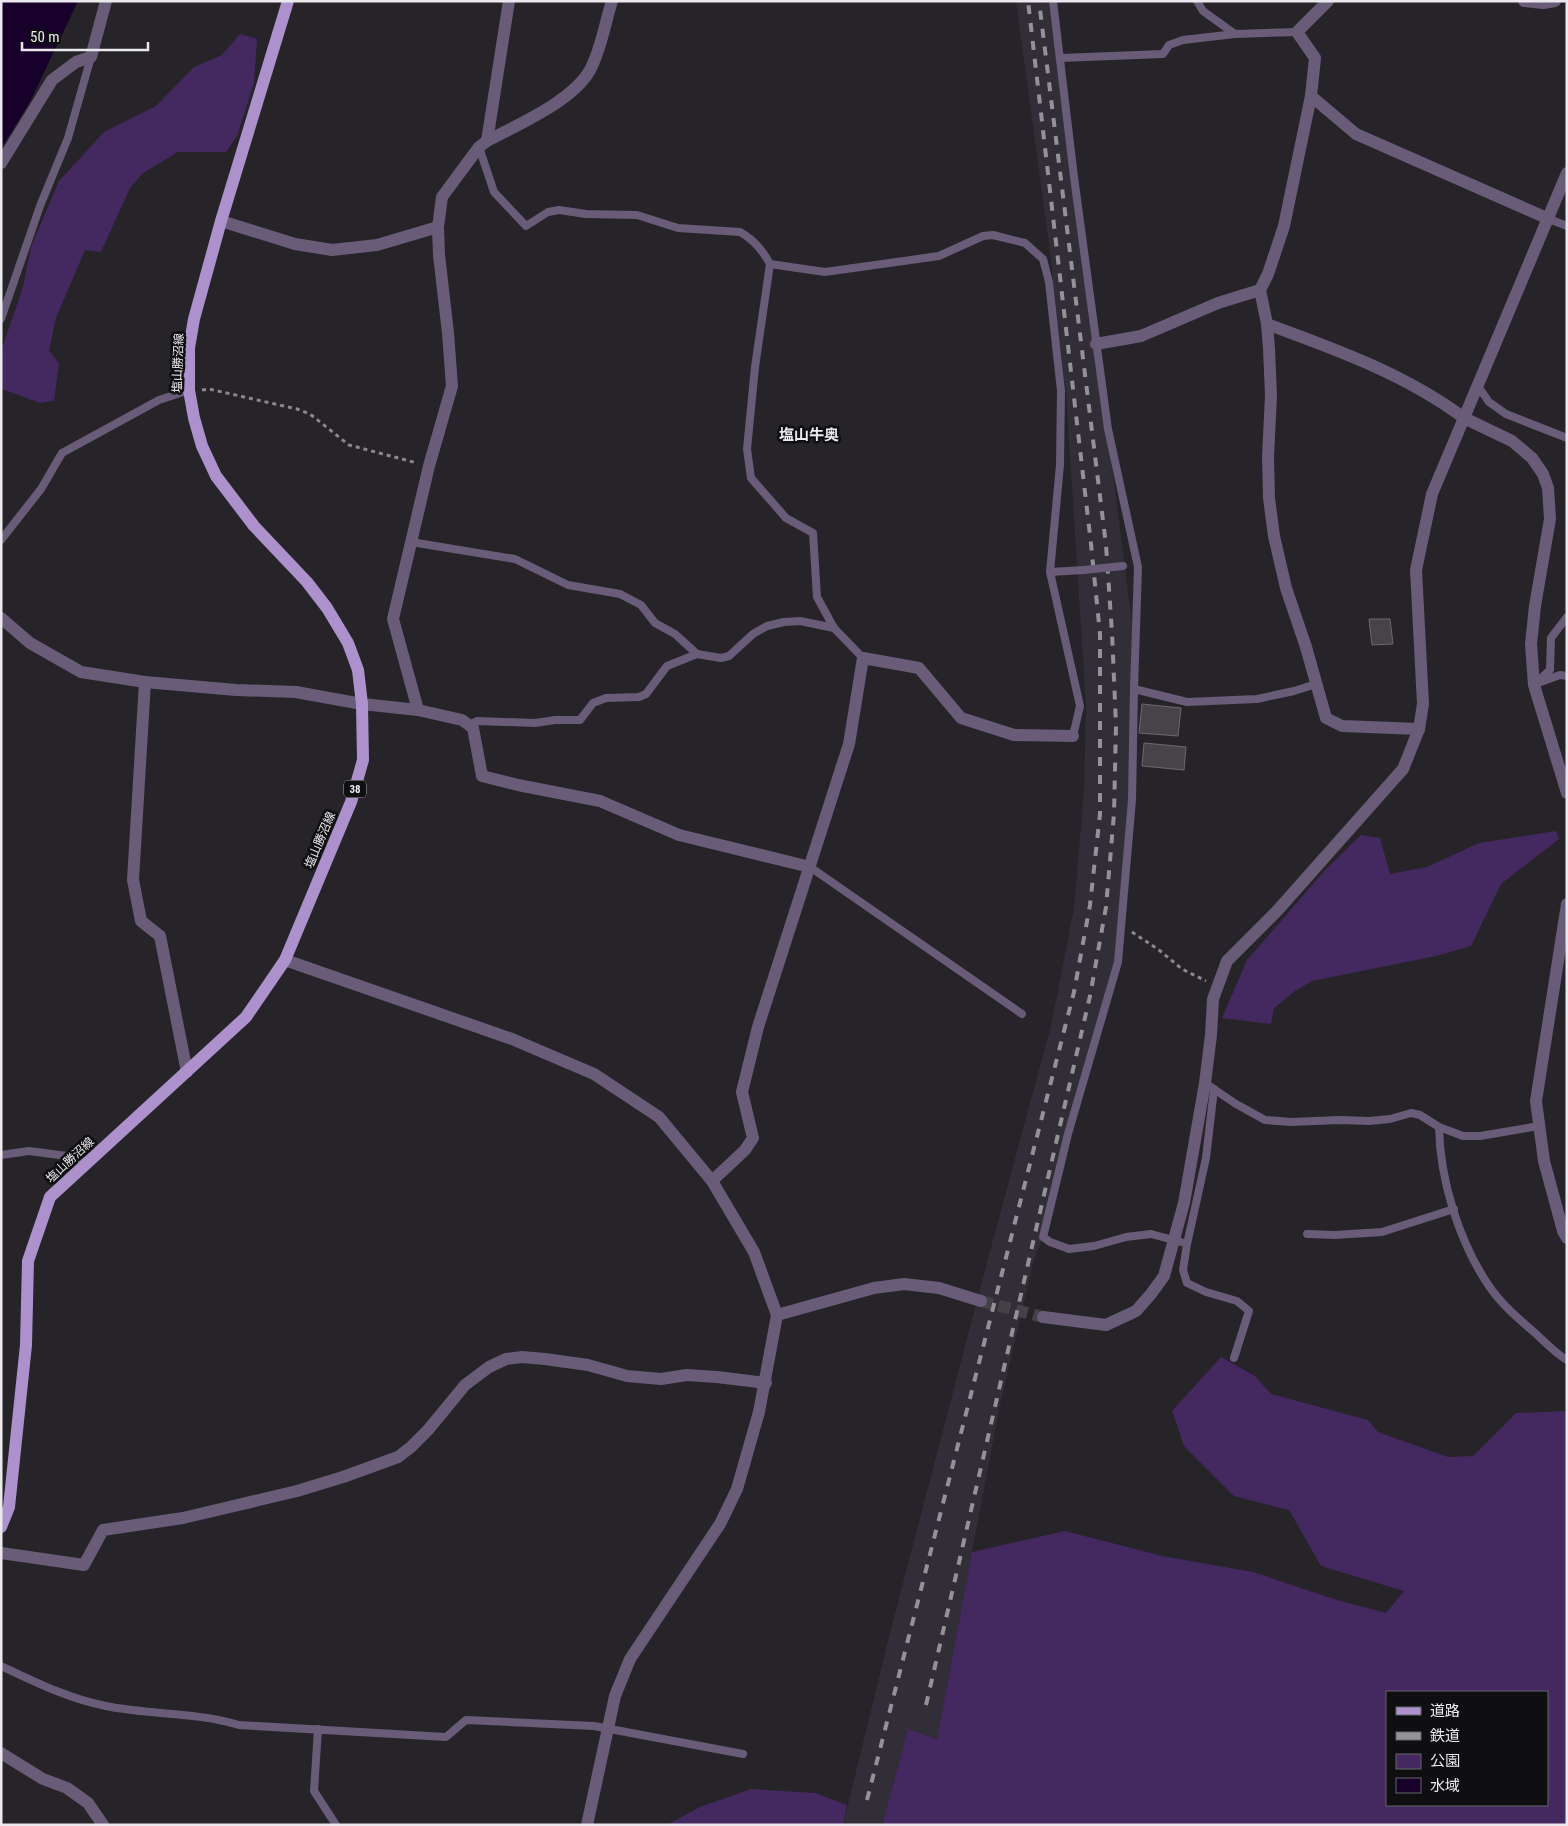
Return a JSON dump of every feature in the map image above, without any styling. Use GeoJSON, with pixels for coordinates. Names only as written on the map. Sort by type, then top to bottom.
{"type":"FeatureCollection","features":[{"type":"Feature","properties":{"kind":"main road","name":"塩山勝沼線"},"geometry":{"type":"LineString","coordinates":[[1,1528],[9,1507],[26,1345],[28,1261],[50,1197],[246,1017],[285,960],[351,802],[363,760],[362,704],[358,670],[348,643],[327,608],[306,582],[254,526],[216,476],[202,446],[189,390],[189,348],[194,319],[221,221],[288,1]]}},
{"type":"Feature","properties":{"kind":"street"},"geometry":{"type":"LineString","coordinates":[[1,163],[52,80],[76,62],[91,58],[107,5],[106,1]]}},
{"type":"Feature","properties":{"kind":"street"},"geometry":{"type":"LineString","coordinates":[[483,144],[509,1]]}},
{"type":"Feature","properties":{"kind":"street"},"geometry":{"type":"LineString","coordinates":[[418,710],[393,619],[429,466],[452,386],[439,255],[438,227],[442,196],[483,144],[536,116],[567,95],[583,81],[590,70],[612,1]]}},
{"type":"Feature","properties":{"kind":"street"},"geometry":{"type":"LineString","coordinates":[[1328,1],[1297,32],[1315,58],[1311,96],[1284,226],[1268,274],[1260,290],[1267,324],[1271,395],[1268,457],[1269,498],[1274,536],[1286,588],[1326,718],[1342,726],[1418,729]]}},
{"type":"Feature","properties":{"kind":"street"},"geometry":{"type":"LineString","coordinates":[[1524,1],[1543,3],[1555,1]]}},
{"type":"Feature","properties":{"kind":"street"},"geometry":{"type":"LineString","coordinates":[[1311,96],[1356,134],[1549,219]]}},
{"type":"Feature","properties":{"kind":"street"},"geometry":{"type":"LineString","coordinates":[[1043,1317],[1106,1325],[1136,1311],[1164,1276],[1184,1203],[1209,1086],[1213,999],[1228,961],[1277,911],[1403,769],[1418,729],[1423,704],[1416,570],[1432,494],[1567,173]]}},
{"type":"Feature","properties":{"kind":"street"},"geometry":{"type":"LineString","coordinates":[[221,221],[295,244],[332,250],[377,244],[438,227]]}},
{"type":"Feature","properties":{"kind":"street"},"geometry":{"type":"LineString","coordinates":[[1096,344],[1141,336],[1218,303],[1260,290]]}},
{"type":"Feature","properties":{"kind":"street"},"geometry":{"type":"LineString","coordinates":[[1267,324],[1364,361],[1442,402],[1464,418],[1512,441],[1532,458],[1543,474],[1548,488],[1550,519],[1535,606],[1531,644],[1534,685],[1567,793]]}},
{"type":"Feature","properties":{"kind":"street"},"geometry":{"type":"LineString","coordinates":[[1,618],[30,643],[81,672],[145,682],[236,690],[296,692],[362,704],[418,710],[462,720],[473,728],[482,776],[600,801],[679,835],[810,868]]}},
{"type":"Feature","properties":{"kind":"street"},"geometry":{"type":"LineString","coordinates":[[712,1181],[745,1150],[753,1138],[742,1092],[758,1027],[849,744],[863,658],[919,668],[961,718],[1014,735],[1073,736]]}},
{"type":"Feature","properties":{"kind":"street"},"geometry":{"type":"LineString","coordinates":[[145,682],[133,880],[141,920],[160,936],[187,1072]]}},
{"type":"Feature","properties":{"kind":"street"},"geometry":{"type":"LineString","coordinates":[[1567,904],[1536,1101],[1544,1161],[1563,1231],[1567,1238]]}},
{"type":"Feature","properties":{"kind":"street"},"geometry":{"type":"LineString","coordinates":[[285,960],[512,1039],[594,1074],[659,1117],[712,1181],[754,1252],[777,1315],[766,1383],[737,1489],[720,1524],[630,1659],[615,1696],[587,1825]]}},
{"type":"Feature","properties":{"kind":"street"},"geometry":{"type":"LineString","coordinates":[[777,1315],[874,1288],[904,1284],[939,1288],[980,1301]]}},
{"type":"Feature","properties":{"kind":"street"},"geometry":{"type":"LineString","coordinates":[[1,1553],[84,1565],[103,1530],[183,1518],[297,1491],[398,1457],[428,1430],[465,1385],[488,1367],[506,1359],[522,1357],[546,1359],[588,1365],[627,1376],[661,1379],[687,1375],[717,1376],[766,1383]]}},
{"type":"Feature","properties":{"kind":"street"},"geometry":{"type":"LineString","coordinates":[[1,1753],[43,1779],[67,1788],[88,1803],[103,1825]]}},
{"type":"Feature","properties":{"kind":"lane"},"geometry":{"type":"LineString","coordinates":[[1053,1],[1108,429],[1138,567],[1132,800],[1118,962],[1068,1134],[1043,1238],[1069,1250],[1094,1246],[1126,1237],[1151,1234],[1184,1243]]}},
{"type":"Feature","properties":{"kind":"lane"},"geometry":{"type":"LineString","coordinates":[[1197,1],[1203,11],[1235,34]]}},
{"type":"Feature","properties":{"kind":"lane"},"geometry":{"type":"LineString","coordinates":[[1060,58],[1162,54],[1169,45],[1183,40],[1235,34],[1297,32]]}},
{"type":"Feature","properties":{"kind":"lane"},"geometry":{"type":"LineString","coordinates":[[1,319],[40,206],[68,138],[91,58]]}},
{"type":"Feature","properties":{"kind":"lane"},"geometry":{"type":"LineString","coordinates":[[483,144],[494,192],[526,226],[548,212],[559,210],[586,214],[637,215],[678,228],[740,232],[747,236],[764,253],[770,264],[755,367],[747,449],[751,478],[786,518],[813,533],[817,598],[834,628],[863,658]]}},
{"type":"Feature","properties":{"kind":"lane"},"geometry":{"type":"LineString","coordinates":[[1549,219],[1567,226]]}},
{"type":"Feature","properties":{"kind":"lane"},"geometry":{"type":"LineString","coordinates":[[770,264],[824,272],[939,256],[983,236],[993,235],[1025,243],[1043,259],[1049,282],[1061,391],[1060,465],[1050,572],[1080,706],[1073,736]]}},
{"type":"Feature","properties":{"kind":"lane"},"geometry":{"type":"LineString","coordinates":[[1477,385],[1489,402],[1506,414],[1567,438]]}},
{"type":"Feature","properties":{"kind":"lane"},"geometry":{"type":"LineString","coordinates":[[1,540],[41,489],[62,453],[158,400],[189,390]]}},
{"type":"Feature","properties":{"kind":"lane"},"geometry":{"type":"LineString","coordinates":[[411,542],[515,559],[568,585],[620,594],[641,605],[655,624],[675,634],[697,654]]}},
{"type":"Feature","properties":{"kind":"lane"},"geometry":{"type":"LineString","coordinates":[[1050,572],[1123,566],[1138,567]]}},
{"type":"Feature","properties":{"kind":"lane"},"geometry":{"type":"LineString","coordinates":[[1534,685],[1550,670],[1551,638],[1567,618]]}},
{"type":"Feature","properties":{"kind":"lane"},"geometry":{"type":"LineString","coordinates":[[468,725],[477,722],[536,723],[555,720],[580,720],[593,703],[606,698],[639,697],[646,694],[667,666],[697,654],[721,658],[729,656],[752,634],[767,626],[800,621],[834,628]]}},
{"type":"Feature","properties":{"kind":"lane"},"geometry":{"type":"LineString","coordinates":[[1534,685],[1560,675],[1567,676]]}},
{"type":"Feature","properties":{"kind":"lane"},"geometry":{"type":"LineString","coordinates":[[1134,689],[1187,702],[1257,699],[1316,684]]}},
{"type":"Feature","properties":{"kind":"lane"},"geometry":{"type":"LineString","coordinates":[[810,868],[1022,1014]]}},
{"type":"Feature","properties":{"kind":"lane"},"geometry":{"type":"LineString","coordinates":[[1234,1358],[1249,1311],[1237,1301],[1206,1292],[1187,1283],[1183,1270],[1184,1243],[1206,1158],[1209,1086],[1265,1120],[1292,1122],[1369,1121],[1390,1119],[1411,1113],[1420,1115],[1439,1127],[1463,1136],[1480,1136],[1539,1126]]}},
{"type":"Feature","properties":{"kind":"lane"},"geometry":{"type":"LineString","coordinates":[[1439,1127],[1443,1173],[1472,1257],[1489,1287],[1511,1312],[1567,1360]]}},
{"type":"Feature","properties":{"kind":"lane"},"geometry":{"type":"LineString","coordinates":[[1,1155],[29,1151],[67,1156],[87,1162]]}},
{"type":"Feature","properties":{"kind":"lane"},"geometry":{"type":"LineString","coordinates":[[1307,1234],[1335,1235],[1382,1232],[1454,1209]]}},
{"type":"Feature","properties":{"kind":"lane"},"geometry":{"type":"LineString","coordinates":[[1,1666],[50,1689],[106,1706],[218,1718],[239,1725],[446,1737],[466,1720],[594,1726],[743,1754]]}},
{"type":"Feature","properties":{"kind":"lane"},"geometry":{"type":"LineString","coordinates":[[318,1729],[314,1791],[336,1825]]}},
{"type":"Feature","properties":{"kind":"path"},"geometry":{"type":"LineString","coordinates":[[189,390],[209,390],[297,409],[310,414],[349,445],[429,466]]}},
{"type":"Feature","properties":{"kind":"path"},"geometry":{"type":"LineString","coordinates":[[1121,926],[1159,950],[1182,969],[1217,987]]}},
{"type":"Feature","properties":{"kind":"shaded area"},"geometry":{"type":"Polygon","coordinates":[[[1016,1],[1053,1],[1136,655],[1134,742],[1118,962],[1043,1237],[1034,1259],[999,1409],[937,1739],[908,1729],[882,1825],[843,1825],[891,1629],[1051,1026],[1074,909],[1084,792],[1086,704],[1066,394],[1050,251],[1016,1]]]}},
{"type":"Feature","properties":{"kind":"green space"},"geometry":{"type":"Polygon","coordinates":[[[240,34],[257,39],[254,83],[237,136],[226,152],[178,152],[143,173],[130,188],[101,252],[85,250],[56,318],[49,351],[59,363],[54,401],[40,403],[2,389],[1,351],[23,287],[31,247],[59,181],[104,132],[156,106],[194,67],[222,55],[240,34]]]}},
{"type":"Feature","properties":{"kind":"green space"},"geometry":{"type":"Polygon","coordinates":[[[1556,831],[1559,839],[1501,884],[1471,946],[1436,956],[1312,981],[1295,991],[1274,1008],[1271,1024],[1222,1018],[1247,960],[1327,868],[1361,835],[1380,838],[1390,874],[1427,867],[1479,843],[1556,831]]]}},
{"type":"Feature","properties":{"kind":"green space"},"geometry":{"type":"Polygon","coordinates":[[[1221,1357],[1255,1376],[1271,1394],[1368,1420],[1378,1432],[1448,1457],[1473,1456],[1516,1413],[1567,1411],[1567,1825],[882,1825],[908,1729],[937,1739],[972,1552],[1065,1531],[1162,1556],[1253,1572],[1337,1600],[1386,1613],[1404,1591],[1321,1566],[1289,1510],[1234,1496],[1184,1446],[1172,1411],[1221,1357]]]}},
{"type":"Feature","properties":{"kind":"green space"},"geometry":{"type":"Polygon","coordinates":[[[751,1789],[815,1793],[847,1805],[843,1825],[667,1825],[700,1807],[751,1789]]]}},
{"type":"Feature","properties":{"kind":"water"},"geometry":{"type":"Polygon","coordinates":[[[1,1],[78,1],[31,100],[1,149],[1,1]]]}},
{"type":"Feature","properties":{"kind":"building"},"geometry":{"type":"Polygon","coordinates":[[[1369,619],[1390,619],[1393,644],[1372,645],[1369,619]]]}},
{"type":"Feature","properties":{"kind":"building"},"geometry":{"type":"Polygon","coordinates":[[[1142,704],[1181,708],[1178,736],[1139,733],[1142,704]]]}},
{"type":"Feature","properties":{"kind":"building"},"geometry":{"type":"Polygon","coordinates":[[[1144,743],[1186,747],[1184,770],[1142,766],[1144,743]]]}},
{"type":"Feature","properties":{"kind":"tunnel"},"geometry":{"type":"LineString","coordinates":[[981,1301],[1043,1317]]}},
{"type":"Feature","properties":{"kind":"railway"},"geometry":{"type":"LineString","coordinates":[[867,1800],[1074,992],[1090,905],[1100,814],[1100,634],[1028,1]]}},
{"type":"Feature","properties":{"kind":"railway"},"geometry":{"type":"LineString","coordinates":[[926,1705],[1090,996],[1106,907],[1114,814],[1116,725],[1106,545],[1039,1]]}},
{"type":"Feature","properties":{"kind":"district","name":"塩山牛奥"},"geometry":{"type":"Point","coordinates":[809,435]}}]}
